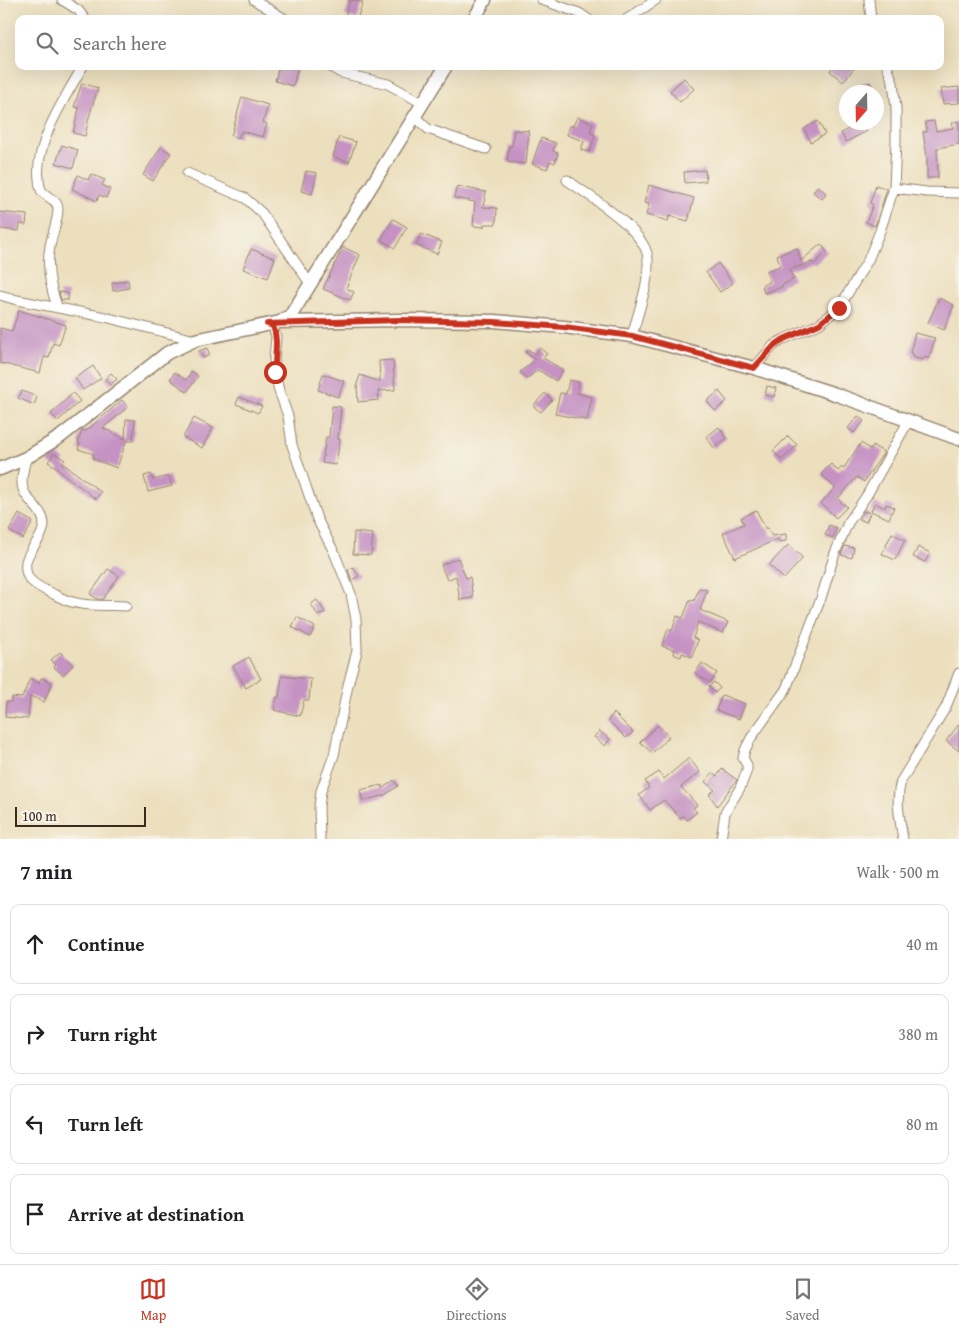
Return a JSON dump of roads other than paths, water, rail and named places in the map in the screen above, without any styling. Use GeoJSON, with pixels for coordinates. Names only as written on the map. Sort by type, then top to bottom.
{"type":"FeatureCollection","features":[{"type":"Feature","properties":{"kind":"street"},"geometry":{"type":"LineString","coordinates":[[62,0],[78,10],[82,15]]}},
{"type":"Feature","properties":{"kind":"street"},"geometry":{"type":"LineString","coordinates":[[254,0],[278,15]]}},
{"type":"Feature","properties":{"kind":"street"},"geometry":{"type":"LineString","coordinates":[[476,15],[485,0]]}},
{"type":"Feature","properties":{"kind":"street"},"geometry":{"type":"LineString","coordinates":[[542,0],[582,15]]}},
{"type":"Feature","properties":{"kind":"street"},"geometry":{"type":"LineString","coordinates":[[633,15],[656,0]]}},
{"type":"Feature","properties":{"kind":"street"},"geometry":{"type":"LineString","coordinates":[[869,0],[871,15]]}},
{"type":"Feature","properties":{"kind":"street"},"geometry":{"type":"LineString","coordinates":[[57,306],[50,287],[49,249],[58,207],[54,200],[46,196],[40,189],[39,164],[47,136],[80,70]]}},
{"type":"Feature","properties":{"kind":"street"},"geometry":{"type":"LineString","coordinates":[[337,70],[388,84],[422,103]]}},
{"type":"Feature","properties":{"kind":"street"},"geometry":{"type":"LineString","coordinates":[[280,322],[291,315],[311,285],[443,70]]}},
{"type":"Feature","properties":{"kind":"street"},"geometry":{"type":"LineString","coordinates":[[754,368],[774,346],[784,339],[819,324],[839,308],[868,260],[894,188],[896,108],[893,83],[888,70]]}},
{"type":"Feature","properties":{"kind":"street"},"geometry":{"type":"LineString","coordinates":[[414,116],[428,129],[486,149]]}},
{"type":"Feature","properties":{"kind":"street"},"geometry":{"type":"LineString","coordinates":[[187,173],[245,198],[262,213],[311,285]]}},
{"type":"Feature","properties":{"kind":"street"},"geometry":{"type":"LineString","coordinates":[[567,180],[623,221],[638,237],[648,258],[646,278],[632,336]]}},
{"type":"Feature","properties":{"kind":"street"},"geometry":{"type":"LineString","coordinates":[[894,188],[959,193]]}},
{"type":"Feature","properties":{"kind":"street"},"geometry":{"type":"LineString","coordinates":[[0,295],[17,300],[105,316],[195,340]]}},
{"type":"Feature","properties":{"kind":"street"},"geometry":{"type":"LineString","coordinates":[[0,469],[26,458],[60,436],[167,352],[195,340],[280,322],[399,320],[494,322],[564,327],[632,336],[754,368],[835,394],[959,439]]}},
{"type":"Feature","properties":{"kind":"street"},"geometry":{"type":"LineString","coordinates":[[267,324],[273,326],[276,332],[275,372],[279,391],[288,416],[292,446],[317,519],[334,552],[351,594],[356,619],[356,651],[334,755],[321,791],[320,839]]}},
{"type":"Feature","properties":{"kind":"street"},"geometry":{"type":"LineString","coordinates":[[721,839],[725,813],[740,788],[746,770],[747,765],[743,758],[745,750],[751,738],[786,689],[821,598],[835,553],[848,523],[867,496],[909,420]]}},
{"type":"Feature","properties":{"kind":"street"},"geometry":{"type":"LineString","coordinates":[[26,458],[22,480],[23,489],[43,517],[44,526],[43,531],[31,548],[27,560],[25,572],[27,578],[65,600],[76,603],[126,606]]}},
{"type":"Feature","properties":{"kind":"street"},"geometry":{"type":"LineString","coordinates":[[903,839],[897,804],[901,781],[946,707],[959,673]]}}]}
